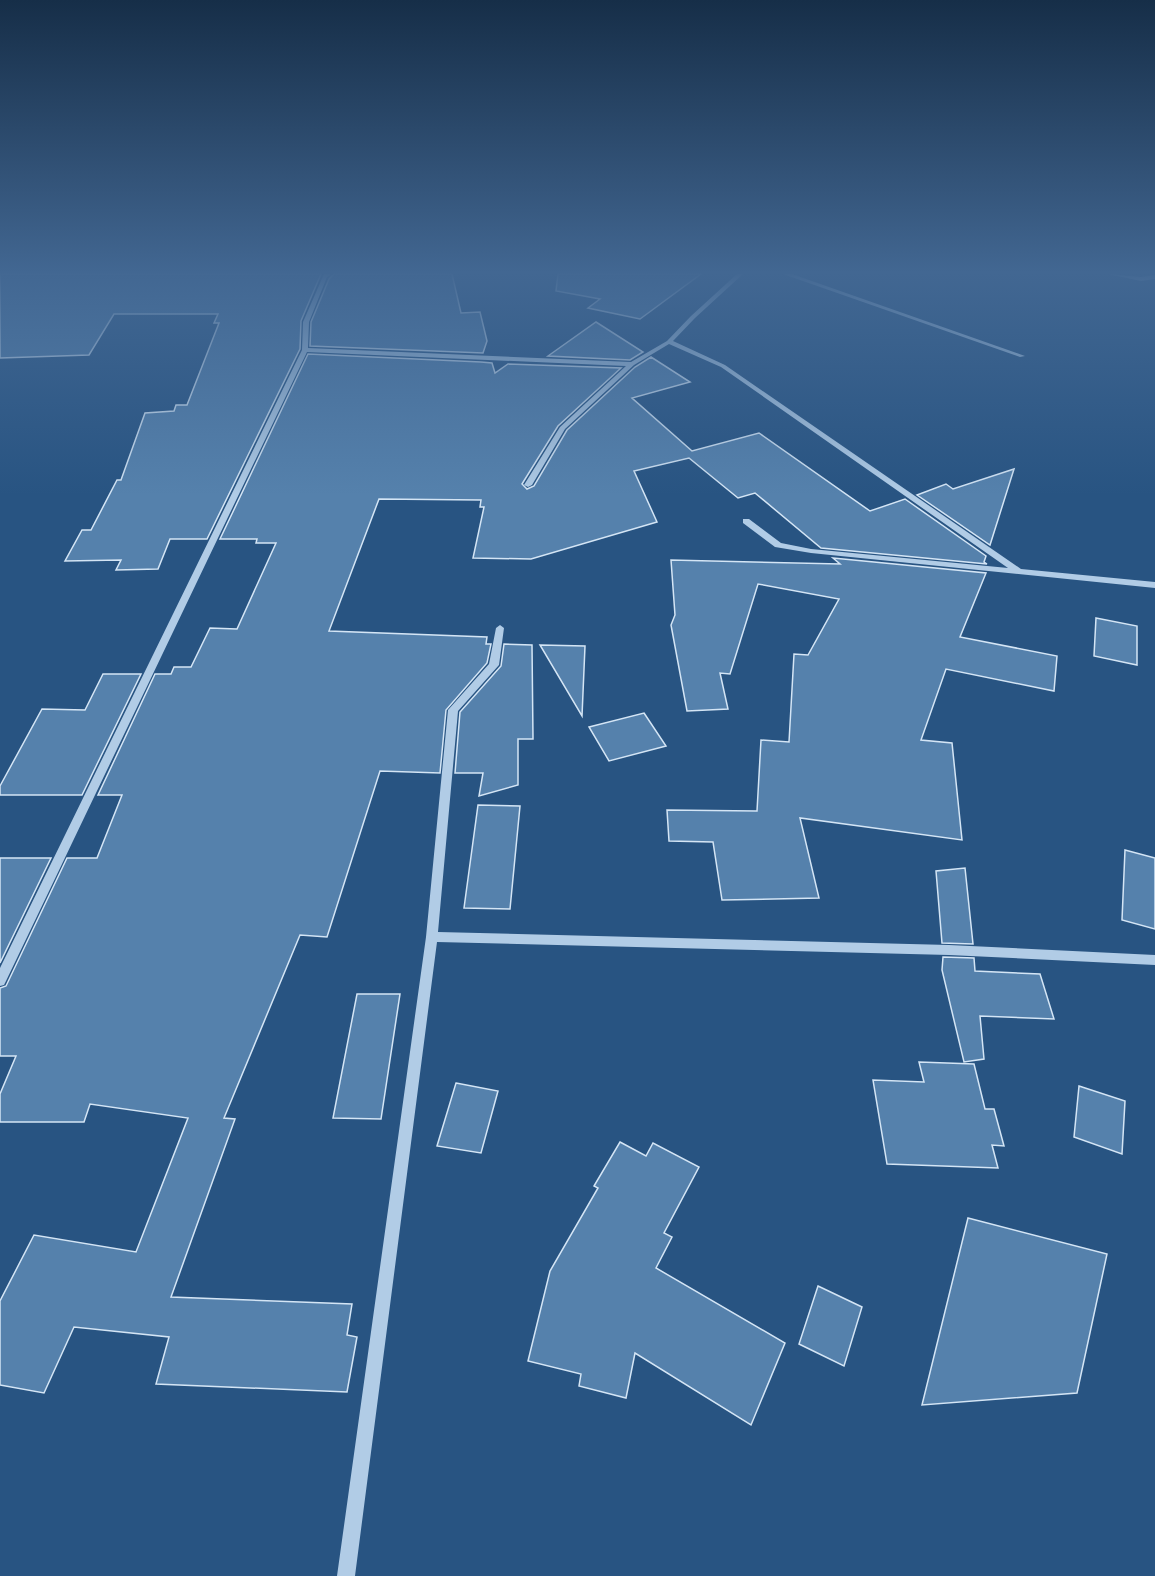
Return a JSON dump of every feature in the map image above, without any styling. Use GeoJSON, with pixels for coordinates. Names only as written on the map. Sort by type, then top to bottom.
{"type":"FeatureCollection","features":[{"type":"Feature","properties":{"kind":"street"},"geometry":{"type":"LineString","coordinates":[[528,485],[562,428],[632,364],[660,348]]}},
{"type":"Feature","properties":{"kind":"street"},"geometry":{"type":"LineString","coordinates":[[681,348],[723,366],[1021,573]]}},
{"type":"Feature","properties":{"kind":"street"},"geometry":{"type":"LineString","coordinates":[[998,348],[1022,356]]}},
{"type":"Feature","properties":{"kind":"street"},"geometry":{"type":"LineString","coordinates":[[0,981],[305,350],[632,364]]}},
{"type":"Feature","properties":{"kind":"street"},"geometry":{"type":"LineString","coordinates":[[746,521],[778,544],[811,551],[1155,585]]}},
{"type":"Feature","properties":{"kind":"street"},"geometry":{"type":"LineString","coordinates":[[346,1576],[432,936],[453,710],[494,665],[501,628]]}},
{"type":"Feature","properties":{"kind":"street"},"geometry":{"type":"LineString","coordinates":[[432,936],[949,950],[1155,960]]}},
{"type":"Feature","properties":{"kind":"building"},"geometry":{"type":"Polygon","coordinates":[[[0,348],[94,348],[89,355],[0,358],[0,348]]]}},
{"type":"Feature","properties":{"kind":"building"},"geometry":{"type":"Polygon","coordinates":[[[209,348],[300,348],[207,539],[170,539],[158,569],[116,570],[121,560],[65,561],[82,530],[91,530],[117,480],[121,480],[145,413],[174,411],[176,405],[187,405],[209,348]]]}},
{"type":"Feature","properties":{"kind":"building"},"geometry":{"type":"Polygon","coordinates":[[[348,348],[485,348],[483,353],[348,348]]]}},
{"type":"Feature","properties":{"kind":"building"},"geometry":{"type":"Polygon","coordinates":[[[560,348],[636,348],[643,352],[630,360],[548,356],[560,348]]]}},
{"type":"Feature","properties":{"kind":"building"},"geometry":{"type":"Polygon","coordinates":[[[308,354],[492,363],[495,373],[508,364],[621,368],[558,426],[522,484],[527,489],[534,486],[567,430],[635,367],[651,357],[690,382],[632,398],[692,451],[759,433],[870,511],[905,499],[986,556],[984,562],[987,564],[821,548],[755,493],[738,498],[689,458],[634,471],[657,522],[531,559],[473,558],[484,507],[480,507],[481,500],[379,499],[329,631],[487,637],[486,644],[491,644],[487,663],[446,710],[440,773],[380,771],[327,937],[300,935],[224,1118],[235,1119],[171,1297],[352,1304],[347,1335],[357,1337],[347,1392],[156,1384],[169,1337],[74,1327],[44,1393],[0,1385],[0,1301],[34,1235],[136,1252],[188,1118],[90,1104],[84,1122],[0,1122],[0,1094],[16,1056],[0,1056],[0,988],[6,986],[67,858],[97,858],[122,795],[98,795],[155,674],[171,674],[174,667],[191,667],[210,628],[237,629],[276,543],[256,543],[257,539],[220,539],[308,354]]]}},
{"type":"Feature","properties":{"kind":"building"},"geometry":{"type":"Polygon","coordinates":[[[1014,469],[990,545],[917,495],[946,484],[953,489],[1014,469]]]}},
{"type":"Feature","properties":{"kind":"building"},"geometry":{"type":"Polygon","coordinates":[[[833,558],[986,573],[960,637],[1057,656],[1054,691],[946,669],[921,740],[952,743],[962,840],[800,818],[819,898],[722,900],[713,842],[669,841],[667,810],[757,811],[761,740],[789,742],[794,654],[808,655],[839,599],[758,584],[730,674],[720,673],[728,709],[687,711],[671,625],[675,615],[671,560],[840,564],[833,558]]]}},
{"type":"Feature","properties":{"kind":"building"},"geometry":{"type":"Polygon","coordinates":[[[1096,618],[1137,626],[1137,665],[1094,656],[1096,618]]]}},
{"type":"Feature","properties":{"kind":"building"},"geometry":{"type":"Polygon","coordinates":[[[504,644],[532,645],[533,739],[518,739],[518,785],[479,796],[483,773],[455,773],[460,712],[501,666],[504,644]]]}},
{"type":"Feature","properties":{"kind":"building"},"geometry":{"type":"Polygon","coordinates":[[[540,645],[585,646],[582,716],[540,645]]]}},
{"type":"Feature","properties":{"kind":"building"},"geometry":{"type":"Polygon","coordinates":[[[103,674],[141,674],[82,795],[0,795],[0,786],[42,709],[85,710],[103,674]]]}},
{"type":"Feature","properties":{"kind":"building"},"geometry":{"type":"Polygon","coordinates":[[[644,713],[666,746],[609,761],[589,727],[644,713]]]}},
{"type":"Feature","properties":{"kind":"building"},"geometry":{"type":"Polygon","coordinates":[[[478,805],[520,806],[510,909],[464,908],[478,805]]]}},
{"type":"Feature","properties":{"kind":"building"},"geometry":{"type":"Polygon","coordinates":[[[1125,850],[1155,858],[1155,929],[1122,920],[1125,850]]]}},
{"type":"Feature","properties":{"kind":"building"},"geometry":{"type":"Polygon","coordinates":[[[0,858],[51,858],[0,963],[0,858]]]}},
{"type":"Feature","properties":{"kind":"building"},"geometry":{"type":"Polygon","coordinates":[[[965,868],[973,944],[942,943],[936,871],[965,868]]]}},
{"type":"Feature","properties":{"kind":"building"},"geometry":{"type":"Polygon","coordinates":[[[943,957],[974,958],[975,971],[1040,974],[1054,1019],[980,1016],[984,1059],[964,1062],[942,970],[943,957]]]}},
{"type":"Feature","properties":{"kind":"building"},"geometry":{"type":"Polygon","coordinates":[[[357,994],[400,994],[381,1119],[333,1118],[357,994]]]}},
{"type":"Feature","properties":{"kind":"building"},"geometry":{"type":"Polygon","coordinates":[[[919,1062],[974,1064],[985,1109],[994,1109],[1004,1146],[992,1145],[998,1168],[887,1164],[873,1080],[924,1082],[919,1062]]]}},
{"type":"Feature","properties":{"kind":"building"},"geometry":{"type":"Polygon","coordinates":[[[456,1083],[498,1091],[481,1153],[437,1146],[456,1083]]]}},
{"type":"Feature","properties":{"kind":"building"},"geometry":{"type":"Polygon","coordinates":[[[1079,1086],[1125,1101],[1122,1154],[1074,1137],[1079,1086]]]}},
{"type":"Feature","properties":{"kind":"building"},"geometry":{"type":"Polygon","coordinates":[[[620,1142],[646,1156],[653,1143],[699,1167],[664,1233],[672,1237],[656,1268],[785,1343],[751,1425],[635,1353],[626,1398],[579,1386],[581,1374],[528,1361],[550,1271],[598,1188],[594,1186],[620,1142]]]}},
{"type":"Feature","properties":{"kind":"building"},"geometry":{"type":"Polygon","coordinates":[[[968,1218],[1107,1254],[1077,1393],[922,1405],[968,1218]]]}},
{"type":"Feature","properties":{"kind":"building"},"geometry":{"type":"Polygon","coordinates":[[[818,1286],[862,1307],[844,1366],[799,1344],[818,1286]]]}}]}
